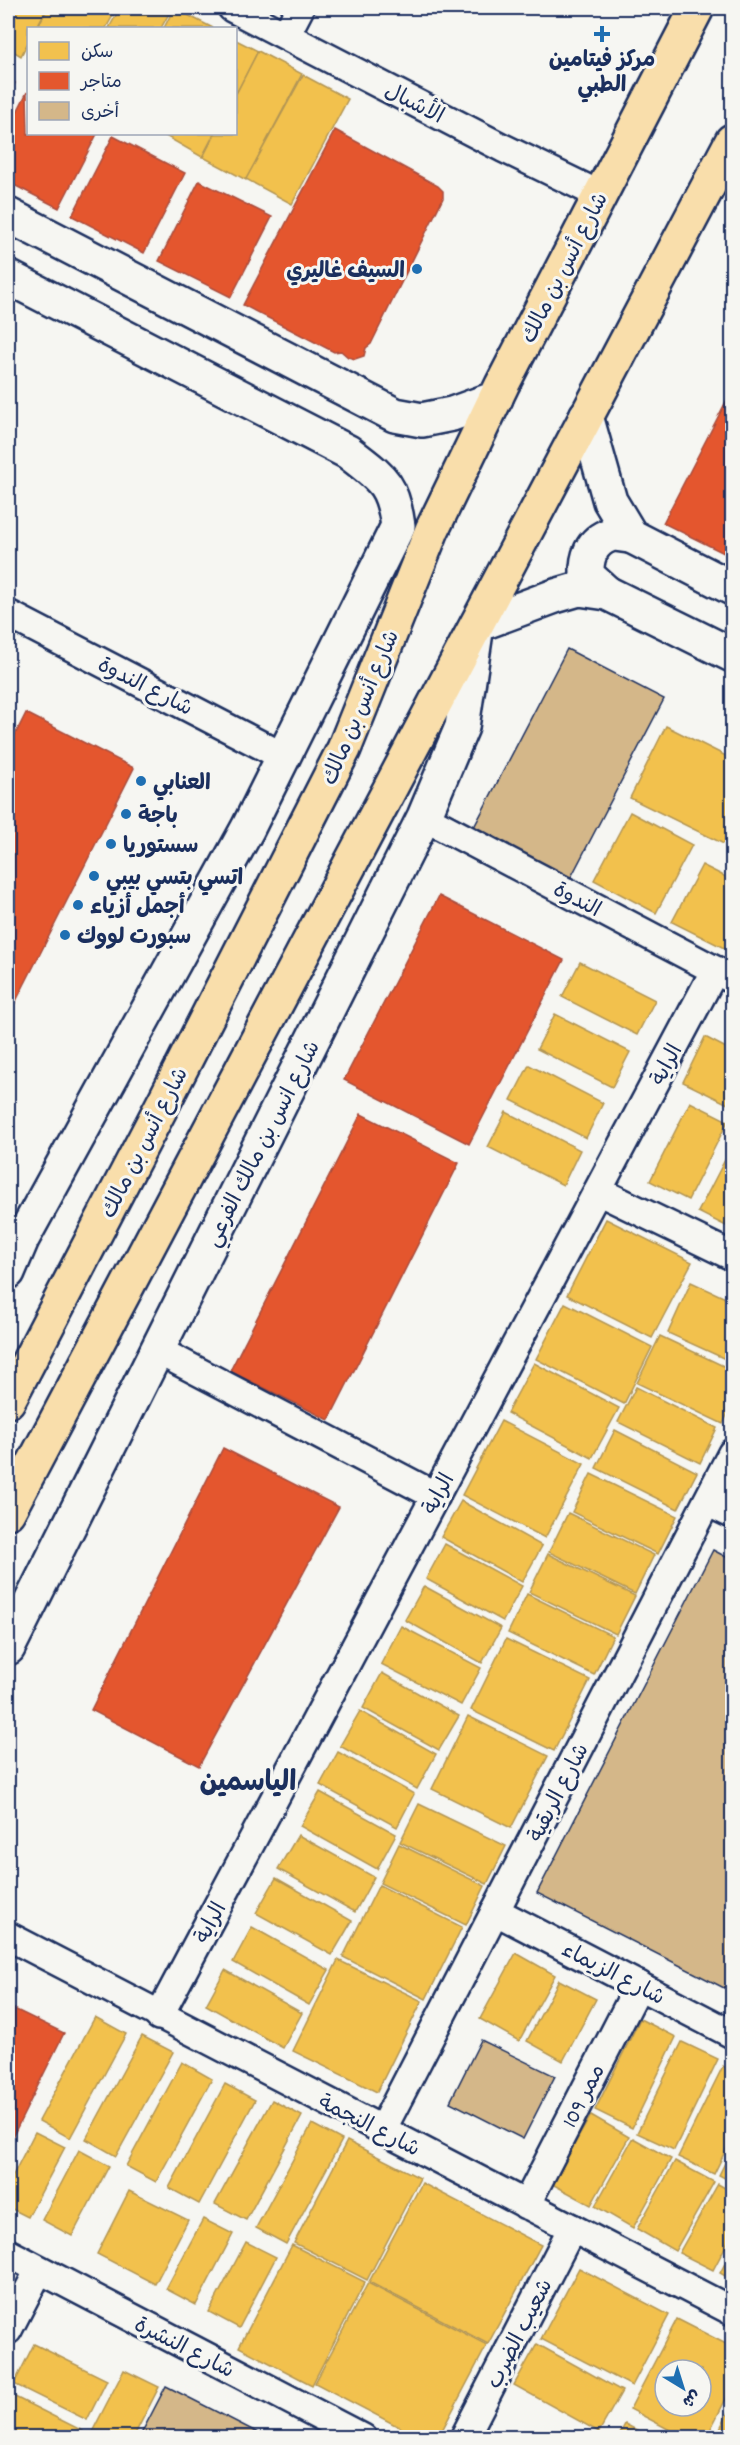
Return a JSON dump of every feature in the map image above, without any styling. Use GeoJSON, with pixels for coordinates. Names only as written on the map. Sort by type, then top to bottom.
{"type":"FeatureCollection","features":[{"type":"Feature","properties":{"kind":"main road","name":"شارع أنس بن مالك"},"geometry":{"type":"LineString","coordinates":[[8,1401],[344,749],[432,530],[496,398],[697,8]]}},
{"type":"Feature","properties":{"kind":"main road"},"geometry":{"type":"LineString","coordinates":[[8,1512],[732,141]]}},
{"type":"Feature","properties":{"kind":"street","name":"الأشبال"},"geometry":{"type":"LineString","coordinates":[[232,8],[503,148],[600,195]]}},
{"type":"Feature","properties":{"kind":"street"},"geometry":{"type":"LineString","coordinates":[[286,35],[300,8]]}},
{"type":"Feature","properties":{"kind":"street"},"geometry":{"type":"LineString","coordinates":[[8,215],[395,415],[422,420],[452,414],[496,398]]}},
{"type":"Feature","properties":{"kind":"street"},"geometry":{"type":"LineString","coordinates":[[8,277],[348,453],[382,479],[394,502],[398,526],[248,828],[22,1239],[8,1272]]}},
{"type":"Feature","properties":{"kind":"street"},"geometry":{"type":"LineString","coordinates":[[586,416],[610,501],[631,536]]}},
{"type":"Feature","properties":{"kind":"street"},"geometry":{"type":"LineString","coordinates":[[248,828],[432,530]]}},
{"type":"Feature","properties":{"kind":"street"},"geometry":{"type":"LineString","coordinates":[[732,588],[631,536],[611,535],[591,548],[586,561],[587,575],[607,593],[732,655]]}},
{"type":"Feature","properties":{"kind":"street"},"geometry":{"type":"LineString","coordinates":[[477,625],[539,601],[579,589],[607,593]]}},
{"type":"Feature","properties":{"kind":"street","name":"شارع الندوة"},"geometry":{"type":"LineString","coordinates":[[8,614],[284,757]]}},
{"type":"Feature","properties":{"kind":"street","name":"شارع انس بن مالك الفرعي"},"geometry":{"type":"LineString","coordinates":[[8,1648],[424,817],[462,727],[477,625]]}},
{"type":"Feature","properties":{"kind":"street","name":"الندوة"},"geometry":{"type":"LineString","coordinates":[[424,817],[724,975]]}},
{"type":"Feature","properties":{"kind":"street","name":"الراية"},"geometry":{"type":"LineString","coordinates":[[159,2016],[598,1191],[724,975]]}},
{"type":"Feature","properties":{"kind":"street"},"geometry":{"type":"LineString","coordinates":[[598,1191],[732,1256]]}},
{"type":"Feature","properties":{"kind":"street"},"geometry":{"type":"LineString","coordinates":[[8,1598],[157,1350],[436,1496]]}},
{"type":"Feature","properties":{"kind":"street","name":"شارع الربقية"},"geometry":{"type":"LineString","coordinates":[[382,2130],[732,1453]]}},
{"type":"Feature","properties":{"kind":"street"},"geometry":{"type":"LineString","coordinates":[[707,1502],[732,1514]]}},
{"type":"Feature","properties":{"kind":"street","name":"شارع الزيماء"},"geometry":{"type":"LineString","coordinates":[[495,1911],[732,2034]]}},
{"type":"Feature","properties":{"kind":"street","name":"شارع النجمة"},"geometry":{"type":"LineString","coordinates":[[8,1936],[732,2311]]}},
{"type":"Feature","properties":{"kind":"street","name":"ممر 109"},"geometry":{"type":"LineString","coordinates":[[526,2205],[639,1985]]}},
{"type":"Feature","properties":{"kind":"street","name":"شعيب الضرب"},"geometry":{"type":"LineString","coordinates":[[464,2438],[572,2228]]}},
{"type":"Feature","properties":{"kind":"street","name":"شارع النشرة"},"geometry":{"type":"LineString","coordinates":[[8,2253],[363,2438]]}},
{"type":"Feature","properties":{"kind":"street"},"geometry":{"type":"LineString","coordinates":[[8,2330],[39,2270]]}},
{"type":"Feature","properties":{"kind":"building: سكن"},"geometry":{"type":"Polygon","coordinates":[[[8,8],[47,8],[37,27],[27,27],[27,44],[21,56],[8,48],[8,8]]]}},
{"type":"Feature","properties":{"kind":"building: سكن"},"geometry":{"type":"Polygon","coordinates":[[[48,8],[117,8],[107,27],[38,27],[48,8]]]}},
{"type":"Feature","properties":{"kind":"building: سكن"},"geometry":{"type":"Polygon","coordinates":[[[120,8],[172,8],[162,27],[110,27],[120,8]]]}},
{"type":"Feature","properties":{"kind":"building: سكن"},"geometry":{"type":"Polygon","coordinates":[[[174,8],[211,27],[164,27],[174,8]]]}},
{"type":"Feature","properties":{"kind":"building: سكن"},"geometry":{"type":"Polygon","coordinates":[[[237,40],[258,51],[237,92],[237,40]]]}},
{"type":"Feature","properties":{"kind":"building: سكن"},"geometry":{"type":"Polygon","coordinates":[[[258,51],[302,74],[246,180],[203,157],[214,135],[237,135],[237,92],[258,51]]]}},
{"type":"Feature","properties":{"kind":"building: سكن"},"geometry":{"type":"Polygon","coordinates":[[[303,75],[348,99],[292,204],[246,179],[303,75]]]}},
{"type":"Feature","properties":{"kind":"building: سكن"},"geometry":{"type":"Polygon","coordinates":[[[164,135],[213,135],[202,157],[164,135]]]}},
{"type":"Feature","properties":{"kind":"building: سكن"},"geometry":{"type":"Polygon","coordinates":[[[666,726],[732,759],[732,848],[630,798],[666,726]]]}},
{"type":"Feature","properties":{"kind":"building: سكن"},"geometry":{"type":"Polygon","coordinates":[[[630,812],[692,845],[656,913],[594,880],[630,812]]]}},
{"type":"Feature","properties":{"kind":"building: سكن"},"geometry":{"type":"Polygon","coordinates":[[[702,865],[732,880],[732,952],[672,922],[702,865]]]}},
{"type":"Feature","properties":{"kind":"building: سكن"},"geometry":{"type":"Polygon","coordinates":[[[580,962],[655,1000],[637,1035],[562,997],[580,962]]]}},
{"type":"Feature","properties":{"kind":"building: سكن"},"geometry":{"type":"Polygon","coordinates":[[[555,1014],[630,1052],[612,1087],[537,1049],[555,1014]]]}},
{"type":"Feature","properties":{"kind":"building: سكن"},"geometry":{"type":"Polygon","coordinates":[[[705,1037],[732,1051],[732,1106],[683,1082],[705,1037]]]}},
{"type":"Feature","properties":{"kind":"building: سكن"},"geometry":{"type":"Polygon","coordinates":[[[529,1065],[603,1103],[586,1138],[511,1100],[529,1065]]]}},
{"type":"Feature","properties":{"kind":"building: سكن"},"geometry":{"type":"Polygon","coordinates":[[[690,1102],[728,1121],[688,1200],[650,1181],[690,1102]]]}},
{"type":"Feature","properties":{"kind":"building: سكن"},"geometry":{"type":"Polygon","coordinates":[[[506,1112],[580,1150],[563,1185],[488,1147],[506,1112]]]}},
{"type":"Feature","properties":{"kind":"building: سكن"},"geometry":{"type":"Polygon","coordinates":[[[729,1152],[732,1154],[732,1229],[698,1212],[729,1152]]]}},
{"type":"Feature","properties":{"kind":"building: سكن"},"geometry":{"type":"Polygon","coordinates":[[[606,1219],[692,1262],[652,1338],[567,1295],[606,1219]]]}},
{"type":"Feature","properties":{"kind":"building: سكن"},"geometry":{"type":"Polygon","coordinates":[[[691,1282],[732,1301],[732,1362],[668,1333],[691,1282]]]}},
{"type":"Feature","properties":{"kind":"building: سكن"},"geometry":{"type":"Polygon","coordinates":[[[565,1303],[652,1347],[624,1404],[536,1359],[565,1303]]]}},
{"type":"Feature","properties":{"kind":"building: سكن"},"geometry":{"type":"Polygon","coordinates":[[[660,1336],[732,1370],[732,1404],[723,1424],[637,1383],[660,1336]]]}},
{"type":"Feature","properties":{"kind":"building: سكن"},"geometry":{"type":"Polygon","coordinates":[[[534,1363],[619,1408],[592,1458],[507,1413],[534,1363]]]}},
{"type":"Feature","properties":{"kind":"building: سكن"},"geometry":{"type":"Polygon","coordinates":[[[636,1387],[717,1428],[700,1463],[618,1422],[636,1387]]]}},
{"type":"Feature","properties":{"kind":"building: سكن"},"geometry":{"type":"Polygon","coordinates":[[[501,1421],[584,1464],[545,1538],[462,1495],[501,1421]]]}},
{"type":"Feature","properties":{"kind":"building: سكن"},"geometry":{"type":"Polygon","coordinates":[[[615,1430],[697,1472],[678,1509],[596,1468],[615,1430]]]}},
{"type":"Feature","properties":{"kind":"building: سكن"},"geometry":{"type":"Polygon","coordinates":[[[591,1474],[677,1516],[658,1554],[572,1512],[591,1474]]]}},
{"type":"Feature","properties":{"kind":"building: سكن"},"geometry":{"type":"Polygon","coordinates":[[[461,1501],[542,1546],[522,1582],[441,1537],[461,1501]]]}},
{"type":"Feature","properties":{"kind":"building: سكن"},"geometry":{"type":"Polygon","coordinates":[[[568,1513],[654,1555],[635,1594],[549,1552],[568,1513]]]}},
{"type":"Feature","properties":{"kind":"building: سكن"},"geometry":{"type":"Polygon","coordinates":[[[445,1544],[522,1586],[503,1621],[426,1579],[445,1544]]]}},
{"type":"Feature","properties":{"kind":"building: سكن"},"geometry":{"type":"Polygon","coordinates":[[[548,1554],[635,1596],[616,1634],[529,1592],[548,1554]]]}},
{"type":"Feature","properties":{"kind":"building: سكن"},"geometry":{"type":"Polygon","coordinates":[[[424,1586],[501,1628],[482,1663],[405,1620],[424,1586]]]}},
{"type":"Feature","properties":{"kind":"building: سكن"},"geometry":{"type":"Polygon","coordinates":[[[527,1594],[613,1636],[594,1675],[508,1633],[527,1594]]]}},
{"type":"Feature","properties":{"kind":"building: سكن"},"geometry":{"type":"Polygon","coordinates":[[[401,1626],[481,1668],[461,1705],[381,1664],[401,1626]]]}},
{"type":"Feature","properties":{"kind":"building: سكن"},"geometry":{"type":"Polygon","coordinates":[[[506,1639],[590,1680],[554,1751],[471,1710],[506,1639]]]}},
{"type":"Feature","properties":{"kind":"building: سكن"},"geometry":{"type":"Polygon","coordinates":[[[382,1673],[459,1716],[439,1750],[363,1708],[382,1673]]]}},
{"type":"Feature","properties":{"kind":"building: سكن"},"geometry":{"type":"Polygon","coordinates":[[[360,1711],[436,1754],[417,1789],[340,1746],[360,1711]]]}},
{"type":"Feature","properties":{"kind":"building: سكن"},"geometry":{"type":"Polygon","coordinates":[[[468,1716],[548,1756],[511,1828],[432,1789],[468,1716]]]}},
{"type":"Feature","properties":{"kind":"building: سكن"},"geometry":{"type":"Polygon","coordinates":[[[338,1752],[414,1794],[397,1827],[320,1785],[338,1752]]]}},
{"type":"Feature","properties":{"kind":"building: سكن"},"geometry":{"type":"Polygon","coordinates":[[[320,1792],[396,1834],[377,1869],[300,1826],[320,1792]]]}},
{"type":"Feature","properties":{"kind":"building: سكن"},"geometry":{"type":"Polygon","coordinates":[[[419,1804],[506,1846],[487,1884],[400,1842],[419,1804]]]}},
{"type":"Feature","properties":{"kind":"building: سكن"},"geometry":{"type":"Polygon","coordinates":[[[298,1835],[374,1877],[355,1912],[278,1869],[298,1835]]]}},
{"type":"Feature","properties":{"kind":"building: سكن"},"geometry":{"type":"Polygon","coordinates":[[[399,1844],[485,1886],[466,1925],[380,1883],[399,1844]]]}},
{"type":"Feature","properties":{"kind":"building: سكن"},"geometry":{"type":"Polygon","coordinates":[[[276,1878],[352,1921],[332,1955],[256,1913],[276,1878]]]}},
{"type":"Feature","properties":{"kind":"building: سكن"},"geometry":{"type":"Polygon","coordinates":[[[379,1885],[462,1927],[426,1999],[343,1957],[379,1885]]]}},
{"type":"Feature","properties":{"kind":"building: سكن"},"geometry":{"type":"Polygon","coordinates":[[[252,1927],[329,1970],[309,2005],[233,1962],[252,1927]]]}},
{"type":"Feature","properties":{"kind":"building: سكن"},"geometry":{"type":"Polygon","coordinates":[[[516,1953],[555,1975],[519,2041],[480,2019],[516,1953]]]}},
{"type":"Feature","properties":{"kind":"building: سكن"},"geometry":{"type":"Polygon","coordinates":[[[338,1960],[422,2001],[377,2092],[293,2051],[338,1960]]]}},
{"type":"Feature","properties":{"kind":"building: سكن"},"geometry":{"type":"Polygon","coordinates":[[[225,1970],[302,2013],[283,2048],[206,2005],[225,1970]]]}},
{"type":"Feature","properties":{"kind":"building: سكن"},"geometry":{"type":"Polygon","coordinates":[[[559,1980],[596,1999],[563,2061],[527,2041],[559,1980]]]}},
{"type":"Feature","properties":{"kind":"building: سكن"},"geometry":{"type":"Polygon","coordinates":[[[95,2017],[126,2034],[70,2138],[39,2121],[95,2017]]]}},
{"type":"Feature","properties":{"kind":"building: سكن"},"geometry":{"type":"Polygon","coordinates":[[[640,2019],[676,2037],[632,2128],[595,2110],[640,2019]]]}},
{"type":"Feature","properties":{"kind":"building: سكن"},"geometry":{"type":"Polygon","coordinates":[[[142,2036],[173,2052],[116,2156],[86,2139],[142,2036]]]}},
{"type":"Feature","properties":{"kind":"building: سكن"},"geometry":{"type":"Polygon","coordinates":[[[682,2042],[718,2059],[674,2150],[637,2133],[682,2042]]]}},
{"type":"Feature","properties":{"kind":"building: سكن"},"geometry":{"type":"Polygon","coordinates":[[[182,2062],[212,2079],[156,2182],[126,2166],[182,2062]]]}},
{"type":"Feature","properties":{"kind":"building: سكن"},"geometry":{"type":"Polygon","coordinates":[[[723,2066],[732,2071],[732,2137],[714,2174],[678,2157],[723,2066]]]}},
{"type":"Feature","properties":{"kind":"building: سكن"},"geometry":{"type":"Polygon","coordinates":[[[225,2084],[255,2100],[199,2204],[169,2188],[225,2084]]]}},
{"type":"Feature","properties":{"kind":"building: سكن"},"geometry":{"type":"Polygon","coordinates":[[[272,2100],[302,2116],[246,2220],[215,2204],[272,2100]]]}},
{"type":"Feature","properties":{"kind":"building: سكن"},"geometry":{"type":"Polygon","coordinates":[[[591,2115],[629,2137],[591,2205],[552,2184],[591,2115]]]}},
{"type":"Feature","properties":{"kind":"building: سكن"},"geometry":{"type":"Polygon","coordinates":[[[312,2124],[342,2140],[286,2244],[256,2228],[312,2124]]]}},
{"type":"Feature","properties":{"kind":"building: سكن"},"geometry":{"type":"Polygon","coordinates":[[[35,2132],[65,2147],[28,2217],[8,2207],[8,2185],[35,2132]]]}},
{"type":"Feature","properties":{"kind":"building: سكن"},"geometry":{"type":"Polygon","coordinates":[[[633,2138],[671,2159],[633,2228],[595,2206],[633,2138]]]}},
{"type":"Feature","properties":{"kind":"building: سكن"},"geometry":{"type":"Polygon","coordinates":[[[347,2141],[420,2178],[367,2280],[294,2243],[347,2141]]]}},
{"type":"Feature","properties":{"kind":"building: سكن"},"geometry":{"type":"Polygon","coordinates":[[[732,2149],[732,2182],[719,2175],[732,2149]]]}},
{"type":"Feature","properties":{"kind":"building: سكن"},"geometry":{"type":"Polygon","coordinates":[[[79,2150],[109,2166],[72,2236],[42,2220],[79,2150]]]}},
{"type":"Feature","properties":{"kind":"building: سكن"},"geometry":{"type":"Polygon","coordinates":[[[675,2161],[714,2182],[675,2251],[637,2229],[675,2161]]]}},
{"type":"Feature","properties":{"kind":"building: سكن"},"geometry":{"type":"Polygon","coordinates":[[[422,2183],[541,2245],[488,2344],[369,2282],[422,2183]]]}},
{"type":"Feature","properties":{"kind":"building: سكن"},"geometry":{"type":"Polygon","coordinates":[[[718,2184],[732,2192],[732,2234],[713,2270],[679,2253],[718,2184]]]}},
{"type":"Feature","properties":{"kind":"building: سكن"},"geometry":{"type":"Polygon","coordinates":[[[129,2191],[188,2220],[155,2284],[97,2254],[129,2191]]]}},
{"type":"Feature","properties":{"kind":"building: سكن"},"geometry":{"type":"Polygon","coordinates":[[[203,2219],[233,2234],[196,2305],[166,2289],[203,2219]]]}},
{"type":"Feature","properties":{"kind":"building: سكن"},"geometry":{"type":"Polygon","coordinates":[[[246,2242],[276,2257],[239,2328],[209,2312],[246,2242]]]}},
{"type":"Feature","properties":{"kind":"building: سكن"},"geometry":{"type":"Polygon","coordinates":[[[292,2245],[365,2282],[312,2385],[239,2347],[292,2245]]]}},
{"type":"Feature","properties":{"kind":"building: سكن"},"geometry":{"type":"Polygon","coordinates":[[[732,2250],[732,2280],[720,2273],[732,2250]]]}},
{"type":"Feature","properties":{"kind":"building: سكن"},"geometry":{"type":"Polygon","coordinates":[[[579,2268],[669,2315],[632,2386],[541,2339],[579,2268]]]}},
{"type":"Feature","properties":{"kind":"building: سكن"},"geometry":{"type":"Polygon","coordinates":[[[368,2283],[487,2345],[438,2438],[420,2438],[315,2383],[368,2283]]]}},
{"type":"Feature","properties":{"kind":"building: سكن"},"geometry":{"type":"Polygon","coordinates":[[[677,2319],[732,2347],[732,2387],[706,2438],[685,2438],[630,2409],[653,2365],[653,2418],[713,2418],[713,2358],[657,2358],[677,2319]]]}},
{"type":"Feature","properties":{"kind":"building: سكن"},"geometry":{"type":"Polygon","coordinates":[[[34,2344],[107,2380],[87,2420],[14,2384],[34,2344]]]}},
{"type":"Feature","properties":{"kind":"building: سكن"},"geometry":{"type":"Polygon","coordinates":[[[537,2344],[622,2391],[599,2432],[514,2385],[537,2344]]]}},
{"type":"Feature","properties":{"kind":"building: سكن"},"geometry":{"type":"Polygon","coordinates":[[[124,2370],[159,2387],[133,2438],[89,2438],[124,2370]]]}},
{"type":"Feature","properties":{"kind":"building: سكن"},"geometry":{"type":"Polygon","coordinates":[[[9,2394],[83,2431],[79,2438],[8,2438],[9,2394]]]}},
{"type":"Feature","properties":{"kind":"building: سكن"},"geometry":{"type":"Polygon","coordinates":[[[732,2405],[732,2438],[715,2438],[732,2405]]]}},
{"type":"Feature","properties":{"kind":"building: سكن"},"geometry":{"type":"Polygon","coordinates":[[[625,2424],[652,2438],[618,2438],[625,2424]]]}},
{"type":"Feature","properties":{"kind":"building: متاجر"},"geometry":{"type":"Polygon","coordinates":[[[8,79],[15,83],[8,97],[8,79]]]}},
{"type":"Feature","properties":{"kind":"building: متاجر"},"geometry":{"type":"Polygon","coordinates":[[[27,92],[27,135],[96,135],[59,208],[8,182],[8,130],[27,92]]]}},
{"type":"Feature","properties":{"kind":"building: متاجر"},"geometry":{"type":"Polygon","coordinates":[[[335,130],[438,186],[443,191],[443,198],[371,344],[366,348],[364,356],[355,359],[341,351],[334,352],[243,305],[335,130]]]}},
{"type":"Feature","properties":{"kind":"building: متاجر"},"geometry":{"type":"Polygon","coordinates":[[[113,136],[185,173],[144,253],[72,216],[113,136]]]}},
{"type":"Feature","properties":{"kind":"building: متاجر"},"geometry":{"type":"Polygon","coordinates":[[[199,181],[272,217],[231,297],[159,261],[199,181]]]}},
{"type":"Feature","properties":{"kind":"building: متاجر"},"geometry":{"type":"Polygon","coordinates":[[[732,390],[732,557],[663,523],[732,390]]]}},
{"type":"Feature","properties":{"kind":"building: متاجر"},"geometry":{"type":"Polygon","coordinates":[[[26,713],[134,768],[8,1017],[8,749],[26,713]]]}},
{"type":"Feature","properties":{"kind":"building: متاجر"},"geometry":{"type":"Polygon","coordinates":[[[439,896],[564,960],[469,1144],[344,1080],[439,896]]]}},
{"type":"Feature","properties":{"kind":"building: متاجر"},"geometry":{"type":"Polygon","coordinates":[[[361,1114],[459,1163],[329,1420],[230,1371],[361,1114]]]}},
{"type":"Feature","properties":{"kind":"building: متاجر"},"geometry":{"type":"Polygon","coordinates":[[[223,1448],[339,1507],[199,1766],[91,1710],[223,1448]]]}},
{"type":"Feature","properties":{"kind":"building: متاجر"},"geometry":{"type":"Polygon","coordinates":[[[8,2006],[64,2033],[8,2146],[8,2006]]]}},
{"type":"Feature","properties":{"kind":"building: أخرى"},"geometry":{"type":"Polygon","coordinates":[[[567,649],[664,699],[569,881],[472,831],[567,649]]]}},
{"type":"Feature","properties":{"kind":"building: أخرى"},"geometry":{"type":"Polygon","coordinates":[[[713,1550],[732,1560],[732,1992],[537,1893],[713,1550]]]}},
{"type":"Feature","properties":{"kind":"building: أخرى"},"geometry":{"type":"Polygon","coordinates":[[[481,2040],[555,2076],[523,2139],[450,2102],[481,2040]]]}},
{"type":"Feature","properties":{"kind":"building: أخرى"},"geometry":{"type":"Polygon","coordinates":[[[166,2386],[268,2438],[139,2438],[166,2386]]]}},
{"type":"Feature","properties":{"kind":"place","name":"مركز فيتامين الطبي"},"geometry":{"type":"Point","coordinates":[602,34]}},
{"type":"Feature","properties":{"kind":"place","name":"السيف غاليري"},"geometry":{"type":"Point","coordinates":[417,269]}},
{"type":"Feature","properties":{"kind":"place","name":"العنابي"},"geometry":{"type":"Point","coordinates":[141,781]}},
{"type":"Feature","properties":{"kind":"place","name":"باجة"},"geometry":{"type":"Point","coordinates":[126,814]}},
{"type":"Feature","properties":{"kind":"place","name":"سستوريا"},"geometry":{"type":"Point","coordinates":[111,844]}},
{"type":"Feature","properties":{"kind":"place","name":"اتسي بتسي بيبي"},"geometry":{"type":"Point","coordinates":[94,876]}},
{"type":"Feature","properties":{"kind":"place","name":"أجمل أزياء"},"geometry":{"type":"Point","coordinates":[78,905]}},
{"type":"Feature","properties":{"kind":"place","name":"سبورت لووك"},"geometry":{"type":"Point","coordinates":[65,935]}},
{"type":"Feature","properties":{"kind":"district","name":"الياسمين"},"geometry":{"type":"Point","coordinates":[248,1780]}}]}
